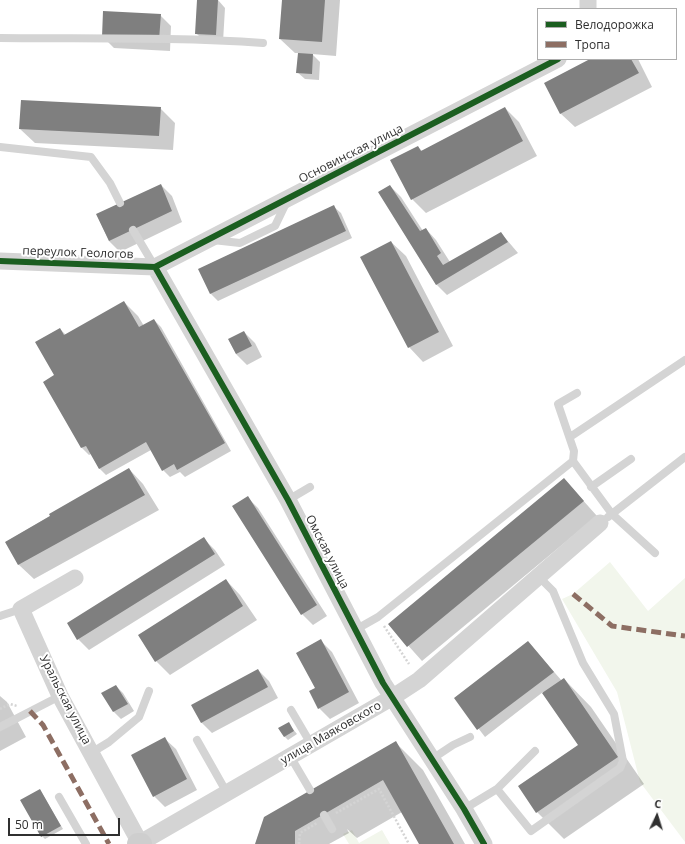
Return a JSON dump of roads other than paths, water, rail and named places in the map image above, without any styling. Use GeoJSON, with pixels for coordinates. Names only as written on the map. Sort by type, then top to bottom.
{"type":"FeatureCollection","features":[{"type":"Feature","properties":{"kind":"street","name":"Основинская улица"},"geometry":{"type":"LineString","coordinates":[[155,267],[556,60]]}},
{"type":"Feature","properties":{"kind":"street","name":"переулок Геологов"},"geometry":{"type":"LineString","coordinates":[[0,261],[155,267]]}},
{"type":"Feature","properties":{"kind":"street","name":"Омская улица"},"geometry":{"type":"LineString","coordinates":[[155,267],[288,500],[355,630],[393,697],[464,809],[484,844]]}},
{"type":"Feature","properties":{"kind":"street","name":"улица Маяковского"},"geometry":{"type":"LineString","coordinates":[[140,844],[393,697],[419,680],[606,518]]}},
{"type":"Feature","properties":{"kind":"street"},"geometry":{"type":"LineString","coordinates":[[21,609],[75,578]]}},
{"type":"Feature","properties":{"kind":"street","name":"Уральская улица"},"geometry":{"type":"LineString","coordinates":[[21,609],[60,696],[140,844]]}},
{"type":"Feature","properties":{"kind":"lane"},"geometry":{"type":"LineString","coordinates":[[0,38],[131,40],[200,38],[263,43]]}},
{"type":"Feature","properties":{"kind":"lane"},"geometry":{"type":"LineString","coordinates":[[0,147],[91,157],[110,183],[120,203]]}},
{"type":"Feature","properties":{"kind":"lane"},"geometry":{"type":"LineString","coordinates":[[133,230],[155,267]]}},
{"type":"Feature","properties":{"kind":"lane"},"geometry":{"type":"LineString","coordinates":[[570,437],[685,360]]}},
{"type":"Feature","properties":{"kind":"lane"},"geometry":{"type":"LineString","coordinates":[[577,393],[558,404],[574,451],[573,462],[591,487],[606,518],[655,553]]}},
{"type":"Feature","properties":{"kind":"lane"},"geometry":{"type":"LineString","coordinates":[[606,518],[685,457]]}},
{"type":"Feature","properties":{"kind":"lane"},"geometry":{"type":"LineString","coordinates":[[591,487],[631,459]]}},
{"type":"Feature","properties":{"kind":"lane"},"geometry":{"type":"LineString","coordinates":[[355,630],[378,617],[573,462]]}},
{"type":"Feature","properties":{"kind":"lane"},"geometry":{"type":"LineString","coordinates":[[288,500],[310,487]]}},
{"type":"Feature","properties":{"kind":"lane"},"geometry":{"type":"LineString","coordinates":[[498,789],[531,831],[620,768],[623,761],[614,714],[583,663],[553,591],[538,576]]}},
{"type":"Feature","properties":{"kind":"lane"},"geometry":{"type":"LineString","coordinates":[[0,616],[21,609]]}},
{"type":"Feature","properties":{"kind":"lane"},"geometry":{"type":"LineString","coordinates":[[91,753],[109,742],[139,717],[149,691]]}},
{"type":"Feature","properties":{"kind":"lane"},"geometry":{"type":"LineString","coordinates":[[0,727],[60,696]]}},
{"type":"Feature","properties":{"kind":"lane"},"geometry":{"type":"LineString","coordinates":[[291,710],[311,744]]}},
{"type":"Feature","properties":{"kind":"lane"},"geometry":{"type":"LineString","coordinates":[[432,759],[453,745],[470,737]]}},
{"type":"Feature","properties":{"kind":"lane"},"geometry":{"type":"LineString","coordinates":[[197,740],[227,793]]}},
{"type":"Feature","properties":{"kind":"lane"},"geometry":{"type":"LineString","coordinates":[[464,809],[498,789],[535,751]]}},
{"type":"Feature","properties":{"kind":"lane"},"geometry":{"type":"LineString","coordinates":[[290,756],[310,790]]}},
{"type":"Feature","properties":{"kind":"lane"},"geometry":{"type":"LineString","coordinates":[[59,797],[86,844]]}},
{"type":"Feature","properties":{"kind":"lane"},"geometry":{"type":"LineString","coordinates":[[325,817],[332,829]]}}]}
